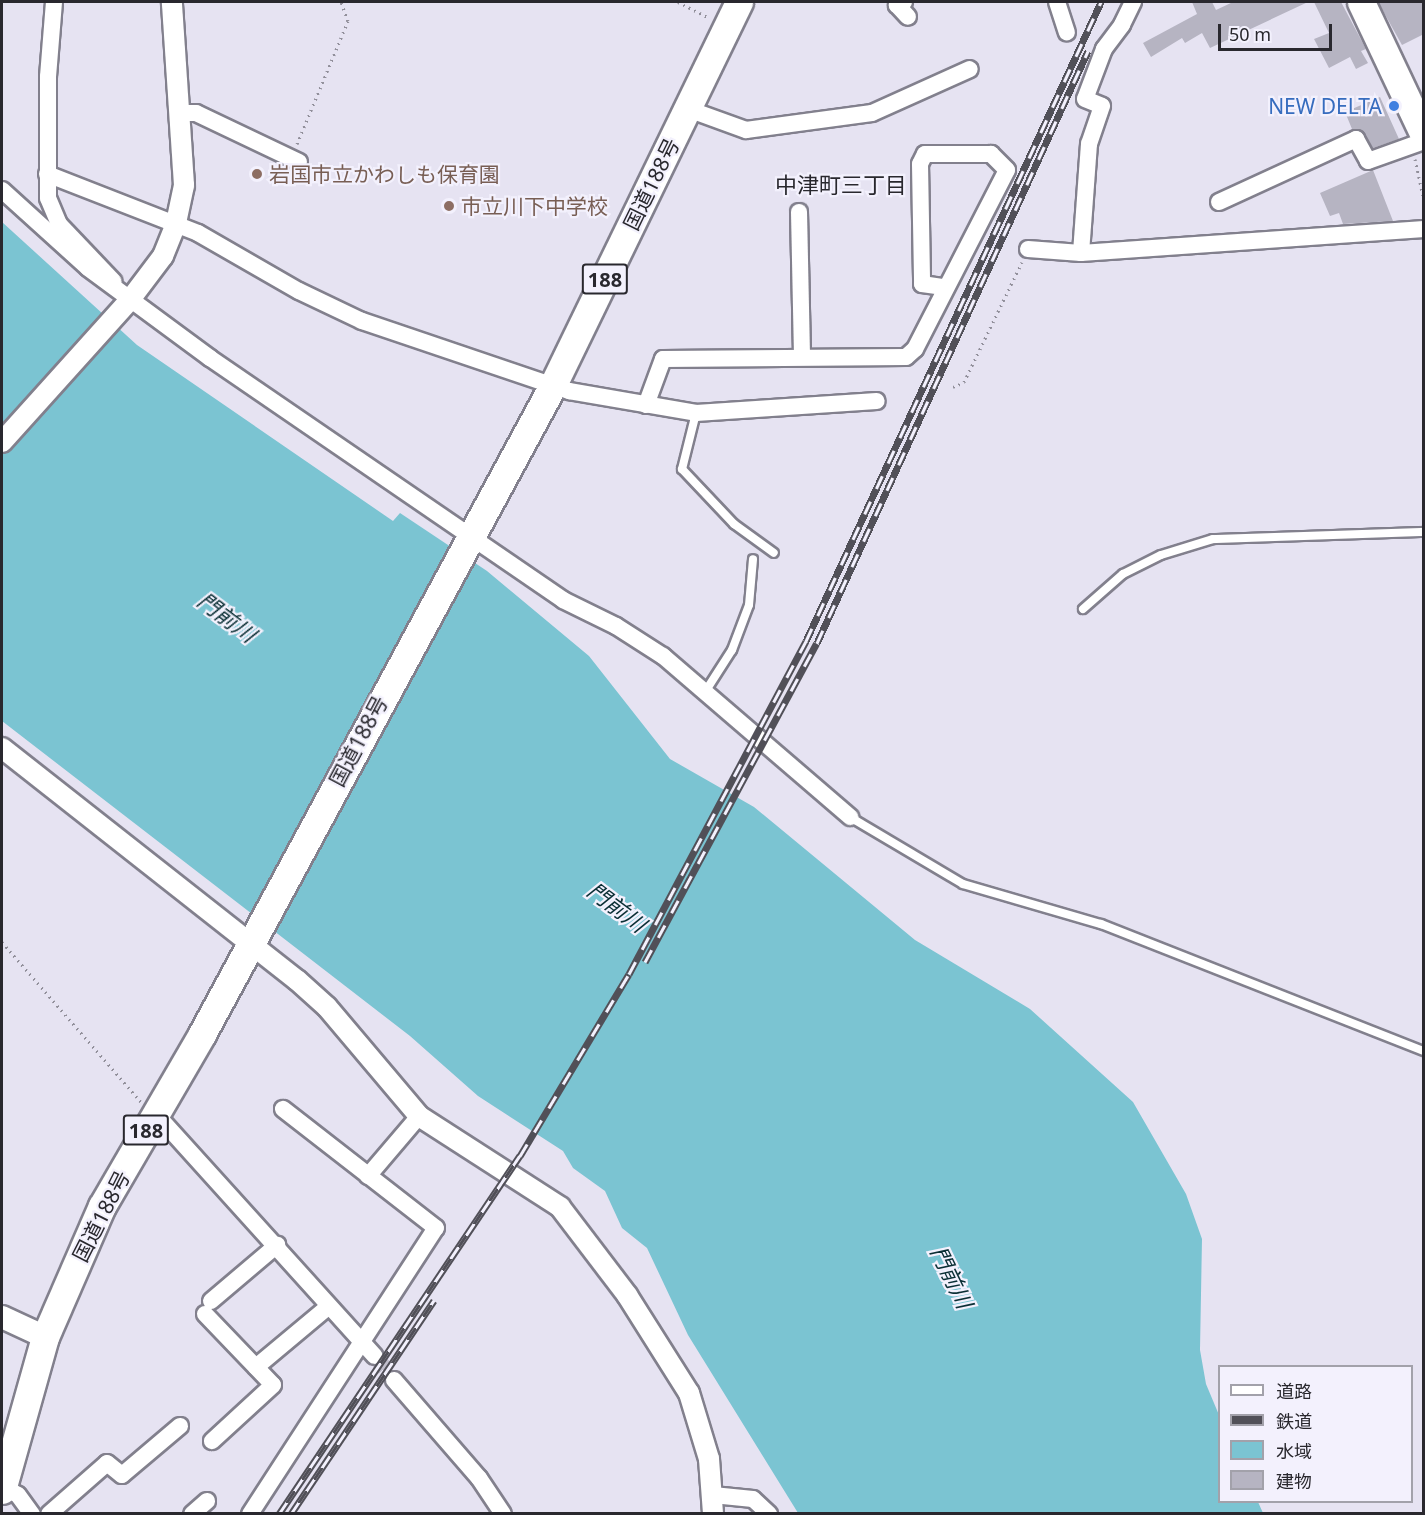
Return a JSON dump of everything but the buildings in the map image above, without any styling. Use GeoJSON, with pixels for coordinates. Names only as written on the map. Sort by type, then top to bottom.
{"type":"FeatureCollection","features":[{"type":"Feature","properties":{"kind":"highway","name":"国道188号"},"geometry":{"type":"LineString","coordinates":[[4,1475],[45,1337],[102,1206],[156,1114],[553,385],[739,2]]}},
{"type":"Feature","properties":{"kind":"highway"},"geometry":{"type":"LineString","coordinates":[[1361,2],[1417,99],[1419,141]]}},
{"type":"Feature","properties":{"kind":"main road"},"geometry":{"type":"LineString","coordinates":[[2,1317],[45,1337]]}},
{"type":"Feature","properties":{"kind":"street"},"geometry":{"type":"LineString","coordinates":[[54,2],[47,174],[51,214],[110,272],[122,301]]}},
{"type":"Feature","properties":{"kind":"street"},"geometry":{"type":"LineString","coordinates":[[2,442],[163,256],[176,223],[184,185],[182,113],[172,2]]}},
{"type":"Feature","properties":{"kind":"street"},"geometry":{"type":"LineString","coordinates":[[1057,2],[1067,32]]}},
{"type":"Feature","properties":{"kind":"street"},"geometry":{"type":"LineString","coordinates":[[1081,253],[1089,144],[1102,106],[1085,99],[1104,49],[1122,25],[1132,2]]}},
{"type":"Feature","properties":{"kind":"street"},"geometry":{"type":"LineString","coordinates":[[688,109],[746,130],[873,113],[970,69]]}},
{"type":"Feature","properties":{"kind":"street"},"geometry":{"type":"LineString","coordinates":[[182,113],[196,113],[295,160]]}},
{"type":"Feature","properties":{"kind":"street"},"geometry":{"type":"LineString","coordinates":[[1219,202],[1356,139],[1368,161],[1419,141]]}},
{"type":"Feature","properties":{"kind":"street"},"geometry":{"type":"LineString","coordinates":[[646,405],[663,359],[906,357],[1008,170],[991,154],[925,154],[920,164],[922,284],[944,287]]}},
{"type":"Feature","properties":{"kind":"street"},"geometry":{"type":"LineString","coordinates":[[47,174],[176,223],[362,321],[553,385],[696,413],[877,401]]}},
{"type":"Feature","properties":{"kind":"street"},"geometry":{"type":"LineString","coordinates":[[2,190],[122,301],[465,543],[563,600],[616,626],[663,656],[850,817]]}},
{"type":"Feature","properties":{"kind":"street"},"geometry":{"type":"LineString","coordinates":[[799,212],[802,357]]}},
{"type":"Feature","properties":{"kind":"street"},"geometry":{"type":"LineString","coordinates":[[1028,249],[1081,253],[1424,229]]}},
{"type":"Feature","properties":{"kind":"street"},"geometry":{"type":"LineString","coordinates":[[2,748],[253,936],[327,1006],[419,1116],[448,1138],[540,1191],[584,1236],[689,1393],[702,1430],[713,1504],[753,1498],[769,1514]]}},
{"type":"Feature","properties":{"kind":"street"},"geometry":{"type":"LineString","coordinates":[[250,1514],[436,1228],[283,1109]]}},
{"type":"Feature","properties":{"kind":"street"},"geometry":{"type":"LineString","coordinates":[[156,1114],[277,1245],[375,1356]]}},
{"type":"Feature","properties":{"kind":"street"},"geometry":{"type":"LineString","coordinates":[[368,1176],[419,1116]]}},
{"type":"Feature","properties":{"kind":"street"},"geometry":{"type":"LineString","coordinates":[[212,1441],[273,1385],[208,1307],[277,1245]]}},
{"type":"Feature","properties":{"kind":"street"},"geometry":{"type":"LineString","coordinates":[[256,1367],[329,1306]]}},
{"type":"Feature","properties":{"kind":"street"},"geometry":{"type":"LineString","coordinates":[[394,1380],[466,1461],[503,1514]]}},
{"type":"Feature","properties":{"kind":"street"},"geometry":{"type":"LineString","coordinates":[[49,1514],[107,1463],[122,1476],[180,1426]]}},
{"type":"Feature","properties":{"kind":"street"},"geometry":{"type":"LineString","coordinates":[[4,1475],[32,1514]]}},
{"type":"Feature","properties":{"kind":"street"},"geometry":{"type":"LineString","coordinates":[[192,1514],[207,1501]]}},
{"type":"Feature","properties":{"kind":"lane"},"geometry":{"type":"LineString","coordinates":[[696,413],[682,469],[734,524],[774,553]]}},
{"type":"Feature","properties":{"kind":"lane"},"geometry":{"type":"LineString","coordinates":[[1083,609],[1123,574],[1161,555],[1213,539],[1424,532]]}},
{"type":"Feature","properties":{"kind":"lane"},"geometry":{"type":"LineString","coordinates":[[705,692],[732,650],[749,604],[753,559]]}},
{"type":"Feature","properties":{"kind":"lane"},"geometry":{"type":"LineString","coordinates":[[850,817],[963,884],[1101,924],[1424,1051]]}},
{"type":"Feature","properties":{"kind":"path"},"geometry":{"type":"LineString","coordinates":[[295,160],[348,21],[341,2]]}},
{"type":"Feature","properties":{"kind":"path"},"geometry":{"type":"LineString","coordinates":[[678,2],[727,27]]}},
{"type":"Feature","properties":{"kind":"path"},"geometry":{"type":"LineString","coordinates":[[1419,141],[1424,201]]}},
{"type":"Feature","properties":{"kind":"path"},"geometry":{"type":"LineString","coordinates":[[953,387],[964,382],[1028,249]]}},
{"type":"Feature","properties":{"kind":"path"},"geometry":{"type":"LineString","coordinates":[[2,942],[95,1054],[156,1114]]}},
{"type":"Feature","properties":{"kind":"water","name":"門前川"},"geometry":{"type":"Polygon","coordinates":[[[2,222],[137,345],[393,521],[400,513],[487,571],[589,656],[670,759],[754,807],[915,940],[1030,1009],[1133,1102],[1186,1194],[1202,1239],[1200,1350],[1206,1384],[1218,1413],[1218,1503],[1258,1503],[1263,1513],[798,1513],[688,1335],[647,1248],[622,1228],[605,1191],[573,1168],[563,1151],[478,1096],[410,1036],[2,721],[2,222]]]}},
{"type":"Feature","properties":{"kind":"tunnel"},"geometry":{"type":"LineString","coordinates":[[375,1356],[394,1380]]}},
{"type":"Feature","properties":{"kind":"railway"},"geometry":{"type":"LineString","coordinates":[[279,1514],[520,1156],[629,974],[806,641],[1101,2]]}},
{"type":"Feature","properties":{"kind":"railway"},"geometry":{"type":"LineString","coordinates":[[645,962],[817,643],[1088,51]]}},
{"type":"Feature","properties":{"kind":"railway"},"geometry":{"type":"LineString","coordinates":[[291,1514],[434,1300]]}},
{"type":"Feature","properties":{"kind":"place","name":"NEW DELTA"},"geometry":{"type":"Point","coordinates":[1394,106]}},
{"type":"Feature","properties":{"kind":"place","name":"岩国市立かわしも保育園"},"geometry":{"type":"Point","coordinates":[257,174]}},
{"type":"Feature","properties":{"kind":"place","name":"市立川下中学校"},"geometry":{"type":"Point","coordinates":[449,206]}},
{"type":"Feature","properties":{"kind":"district","name":"中津町三丁目"},"geometry":{"type":"Point","coordinates":[841,185]}}]}
